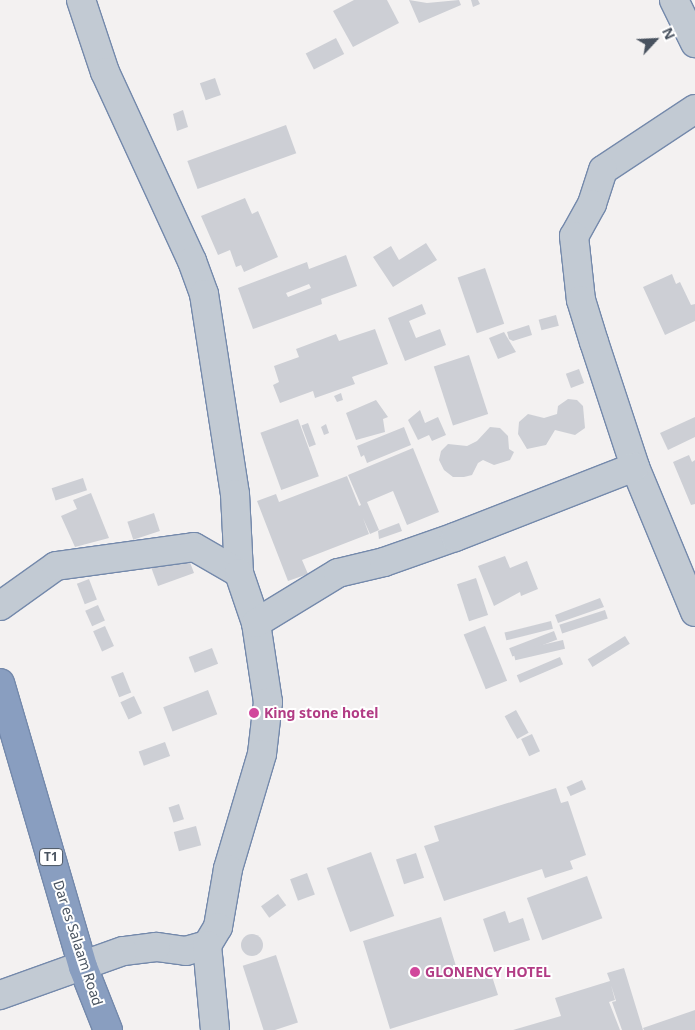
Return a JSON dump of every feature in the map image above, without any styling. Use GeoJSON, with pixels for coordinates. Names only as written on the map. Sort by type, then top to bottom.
{"type":"FeatureCollection","features":[{"type":"Feature","properties":{"kind":"highway","name":"Dar es Salaam Road"},"geometry":{"type":"LineString","coordinates":[[0,683],[83,967],[108,1030]]}},
{"type":"Feature","properties":{"kind":"street"},"geometry":{"type":"LineString","coordinates":[[81,0],[106,72],[192,261],[204,294],[235,494],[239,573],[256,623],[268,702],[262,754],[228,869],[218,927],[207,945],[215,1030]]}},
{"type":"Feature","properties":{"kind":"street"},"geometry":{"type":"LineString","coordinates":[[674,0],[695,42]]}},
{"type":"Feature","properties":{"kind":"street"},"geometry":{"type":"LineString","coordinates":[[695,109],[603,170],[592,204],[574,236],[581,300],[635,467],[695,612]]}},
{"type":"Feature","properties":{"kind":"street"},"geometry":{"type":"LineString","coordinates":[[256,623],[338,573],[384,562],[456,537],[635,467]]}},
{"type":"Feature","properties":{"kind":"street"},"geometry":{"type":"LineString","coordinates":[[0,606],[56,566],[128,555],[194,547],[239,573]]}},
{"type":"Feature","properties":{"kind":"street"},"geometry":{"type":"LineString","coordinates":[[0,995],[83,967],[123,951],[156,948],[186,951],[207,945]]}},
{"type":"Feature","properties":{"kind":"building"},"geometry":{"type":"Polygon","coordinates":[[[354,0],[387,0],[399,23],[353,47],[333,11],[354,0]]]}},
{"type":"Feature","properties":{"kind":"building"},"geometry":{"type":"Polygon","coordinates":[[[409,0],[427,3],[459,0],[461,5],[419,23],[409,0]]]}},
{"type":"Feature","properties":{"kind":"building"},"geometry":{"type":"Polygon","coordinates":[[[471,0],[478,0],[480,4],[473,7],[471,0]]]}},
{"type":"Feature","properties":{"kind":"building"},"geometry":{"type":"Polygon","coordinates":[[[336,38],[344,54],[314,69],[306,53],[336,38]]]}},
{"type":"Feature","properties":{"kind":"building"},"geometry":{"type":"Polygon","coordinates":[[[215,78],[221,95],[206,100],[200,83],[215,78]]]}},
{"type":"Feature","properties":{"kind":"building"},"geometry":{"type":"Polygon","coordinates":[[[183,110],[188,127],[177,131],[173,114],[183,110]]]}},
{"type":"Feature","properties":{"kind":"building"},"geometry":{"type":"Polygon","coordinates":[[[286,125],[296,153],[198,189],[187,161],[286,125]]]}},
{"type":"Feature","properties":{"kind":"building"},"geometry":{"type":"Polygon","coordinates":[[[245,198],[252,214],[258,211],[278,257],[244,272],[241,265],[236,267],[230,250],[218,255],[201,216],[245,198]]]}},
{"type":"Feature","properties":{"kind":"building"},"geometry":{"type":"Polygon","coordinates":[[[426,243],[437,260],[393,287],[373,257],[391,246],[399,260],[426,243]]]}},
{"type":"Feature","properties":{"kind":"building"},"geometry":{"type":"Polygon","coordinates":[[[346,255],[357,286],[321,299],[322,304],[253,329],[238,288],[307,262],[309,269],[346,255]],[[309,284],[286,293],[288,297],[311,288],[309,284]]]}},
{"type":"Feature","properties":{"kind":"building"},"geometry":{"type":"Polygon","coordinates":[[[485,268],[504,324],[477,333],[458,277],[485,268]]]}},
{"type":"Feature","properties":{"kind":"building"},"geometry":{"type":"Polygon","coordinates":[[[672,274],[676,284],[680,282],[691,305],[695,304],[695,321],[665,335],[643,287],[672,274]]]}},
{"type":"Feature","properties":{"kind":"building"},"geometry":{"type":"Polygon","coordinates":[[[422,304],[426,314],[409,321],[416,338],[440,329],[446,345],[405,361],[388,318],[422,304]]]}},
{"type":"Feature","properties":{"kind":"building"},"geometry":{"type":"Polygon","coordinates":[[[556,315],[559,326],[541,330],[539,320],[556,315]]]}},
{"type":"Feature","properties":{"kind":"building"},"geometry":{"type":"Polygon","coordinates":[[[529,325],[532,335],[513,341],[509,339],[507,332],[529,325]]]}},
{"type":"Feature","properties":{"kind":"building"},"geometry":{"type":"Polygon","coordinates":[[[375,329],[388,364],[352,377],[355,384],[315,398],[313,391],[280,403],[273,385],[279,382],[274,366],[299,357],[296,349],[336,334],[339,341],[375,329]]]}},
{"type":"Feature","properties":{"kind":"building"},"geometry":{"type":"Polygon","coordinates":[[[504,332],[516,352],[498,359],[489,338],[504,332]]]}},
{"type":"Feature","properties":{"kind":"building"},"geometry":{"type":"Polygon","coordinates":[[[469,355],[488,414],[453,425],[434,366],[469,355]]]}},
{"type":"Feature","properties":{"kind":"building"},"geometry":{"type":"Polygon","coordinates":[[[579,369],[584,383],[571,388],[566,374],[579,369]]]}},
{"type":"Feature","properties":{"kind":"building"},"geometry":{"type":"Polygon","coordinates":[[[341,393],[343,400],[337,402],[334,396],[341,393]]]}},
{"type":"Feature","properties":{"kind":"building"},"geometry":{"type":"Polygon","coordinates":[[[568,399],[577,400],[583,406],[585,428],[575,435],[555,430],[546,445],[527,449],[518,434],[519,422],[528,414],[544,418],[557,414],[558,406],[568,399]]]}},
{"type":"Feature","properties":{"kind":"building"},"geometry":{"type":"Polygon","coordinates":[[[376,400],[388,417],[383,419],[385,432],[356,440],[346,413],[376,400]]]}},
{"type":"Feature","properties":{"kind":"building"},"geometry":{"type":"Polygon","coordinates":[[[420,410],[425,423],[438,417],[446,435],[432,441],[429,435],[418,440],[408,420],[420,410]]]}},
{"type":"Feature","properties":{"kind":"building"},"geometry":{"type":"Polygon","coordinates":[[[695,417],[695,437],[668,450],[660,433],[695,417]]]}},
{"type":"Feature","properties":{"kind":"building"},"geometry":{"type":"Polygon","coordinates":[[[298,419],[319,476],[281,490],[260,433],[298,419]]]}},
{"type":"Feature","properties":{"kind":"building"},"geometry":{"type":"Polygon","coordinates":[[[308,423],[316,445],[309,447],[301,425],[308,423]]]}},
{"type":"Feature","properties":{"kind":"building"},"geometry":{"type":"Polygon","coordinates":[[[326,424],[329,433],[324,435],[321,427],[326,424]]]}},
{"type":"Feature","properties":{"kind":"building"},"geometry":{"type":"Polygon","coordinates":[[[404,427],[411,445],[367,463],[364,455],[361,457],[357,446],[404,427]]]}},
{"type":"Feature","properties":{"kind":"building"},"geometry":{"type":"Polygon","coordinates":[[[490,427],[500,428],[508,436],[509,449],[514,452],[510,460],[494,465],[483,460],[478,463],[472,475],[464,477],[453,477],[444,470],[439,460],[441,451],[448,444],[467,446],[477,441],[490,427]]]}},
{"type":"Feature","properties":{"kind":"building"},"geometry":{"type":"Polygon","coordinates":[[[413,448],[439,512],[407,525],[393,491],[367,502],[379,530],[370,534],[363,518],[369,534],[302,560],[308,574],[288,581],[257,501],[276,494],[279,502],[347,476],[359,506],[361,505],[348,475],[413,448]]]}},
{"type":"Feature","properties":{"kind":"building"},"geometry":{"type":"Polygon","coordinates":[[[689,455],[692,462],[695,460],[695,504],[691,505],[673,462],[689,455]]]}},
{"type":"Feature","properties":{"kind":"building"},"geometry":{"type":"Polygon","coordinates":[[[83,478],[87,490],[56,501],[52,488],[83,478]]]}},
{"type":"Feature","properties":{"kind":"building"},"geometry":{"type":"Polygon","coordinates":[[[91,493],[109,538],[75,547],[61,516],[77,509],[73,500],[91,493]]]}},
{"type":"Feature","properties":{"kind":"building"},"geometry":{"type":"Polygon","coordinates":[[[154,513],[160,531],[133,540],[127,522],[154,513]]]}},
{"type":"Feature","properties":{"kind":"building"},"geometry":{"type":"Polygon","coordinates":[[[399,523],[402,531],[379,539],[378,531],[399,523]]]}},
{"type":"Feature","properties":{"kind":"building"},"geometry":{"type":"Polygon","coordinates":[[[505,556],[510,568],[527,561],[538,589],[521,596],[520,592],[494,606],[478,566],[505,556]]]}},
{"type":"Feature","properties":{"kind":"building"},"geometry":{"type":"Polygon","coordinates":[[[188,557],[194,573],[158,586],[151,567],[188,557]]]}},
{"type":"Feature","properties":{"kind":"building"},"geometry":{"type":"Polygon","coordinates":[[[476,578],[488,615],[469,621],[457,584],[476,578]]]}},
{"type":"Feature","properties":{"kind":"building"},"geometry":{"type":"Polygon","coordinates":[[[89,579],[97,600],[85,604],[77,584],[89,579]]]}},
{"type":"Feature","properties":{"kind":"building"},"geometry":{"type":"Polygon","coordinates":[[[600,598],[604,607],[558,623],[555,615],[600,598]]]}},
{"type":"Feature","properties":{"kind":"building"},"geometry":{"type":"Polygon","coordinates":[[[98,605],[105,621],[92,626],[85,611],[98,605]]]}},
{"type":"Feature","properties":{"kind":"building"},"geometry":{"type":"Polygon","coordinates":[[[605,610],[608,619],[562,633],[559,625],[605,610]]]}},
{"type":"Feature","properties":{"kind":"building"},"geometry":{"type":"Polygon","coordinates":[[[551,621],[553,629],[506,640],[504,633],[551,621]]]}},
{"type":"Feature","properties":{"kind":"building"},"geometry":{"type":"Polygon","coordinates":[[[105,626],[114,646],[102,651],[93,631],[105,626]]]}},
{"type":"Feature","properties":{"kind":"building"},"geometry":{"type":"Polygon","coordinates":[[[485,626],[507,681],[486,689],[464,635],[485,626]]]}},
{"type":"Feature","properties":{"kind":"building"},"geometry":{"type":"Polygon","coordinates":[[[554,631],[557,639],[512,657],[509,648],[554,631]]]}},
{"type":"Feature","properties":{"kind":"building"},"geometry":{"type":"Polygon","coordinates":[[[625,636],[630,644],[592,667],[588,659],[625,636]]]}},
{"type":"Feature","properties":{"kind":"building"},"geometry":{"type":"Polygon","coordinates":[[[563,640],[565,649],[515,660],[513,651],[563,640]]]}},
{"type":"Feature","properties":{"kind":"building"},"geometry":{"type":"Polygon","coordinates":[[[212,648],[218,664],[195,673],[189,657],[212,648]]]}},
{"type":"Feature","properties":{"kind":"building"},"geometry":{"type":"Polygon","coordinates":[[[560,657],[563,664],[520,683],[517,675],[560,657]]]}},
{"type":"Feature","properties":{"kind":"building"},"geometry":{"type":"Polygon","coordinates":[[[123,672],[131,692],[119,697],[111,677],[123,672]]]}},
{"type":"Feature","properties":{"kind":"building"},"geometry":{"type":"Polygon","coordinates":[[[208,690],[217,714],[173,731],[163,707],[208,690]]]}},
{"type":"Feature","properties":{"kind":"building"},"geometry":{"type":"Polygon","coordinates":[[[134,696],[142,713],[128,720],[120,702],[134,696]]]}},
{"type":"Feature","properties":{"kind":"building"},"geometry":{"type":"Polygon","coordinates":[[[516,710],[529,733],[517,739],[505,716],[516,710]]]}},
{"type":"Feature","properties":{"kind":"building"},"geometry":{"type":"Polygon","coordinates":[[[532,734],[540,751],[529,756],[521,739],[532,734]]]}},
{"type":"Feature","properties":{"kind":"building"},"geometry":{"type":"Polygon","coordinates":[[[165,742],[170,756],[144,766],[139,752],[165,742]]]}},
{"type":"Feature","properties":{"kind":"building"},"geometry":{"type":"Polygon","coordinates":[[[582,780],[586,789],[571,796],[566,787],[582,780]]]}},
{"type":"Feature","properties":{"kind":"building"},"geometry":{"type":"Polygon","coordinates":[[[556,788],[561,803],[568,801],[586,855],[570,861],[573,869],[545,878],[542,869],[444,901],[424,846],[439,841],[434,826],[556,788]]]}},
{"type":"Feature","properties":{"kind":"building"},"geometry":{"type":"Polygon","coordinates":[[[179,804],[184,819],[173,823],[169,807],[179,804]]]}},
{"type":"Feature","properties":{"kind":"building"},"geometry":{"type":"Polygon","coordinates":[[[196,826],[201,845],[179,851],[174,832],[196,826]]]}},
{"type":"Feature","properties":{"kind":"building"},"geometry":{"type":"Polygon","coordinates":[[[371,852],[394,916],[350,932],[327,868],[371,852]]]}},
{"type":"Feature","properties":{"kind":"building"},"geometry":{"type":"Polygon","coordinates":[[[416,853],[424,878],[404,884],[396,859],[416,853]]]}},
{"type":"Feature","properties":{"kind":"building"},"geometry":{"type":"Polygon","coordinates":[[[307,873],[315,895],[298,901],[290,879],[307,873]]]}},
{"type":"Feature","properties":{"kind":"building"},"geometry":{"type":"Polygon","coordinates":[[[587,876],[602,918],[542,940],[527,898],[587,876]]]}},
{"type":"Feature","properties":{"kind":"building"},"geometry":{"type":"Polygon","coordinates":[[[278,894],[286,905],[269,918],[261,906],[278,894]]]}},
{"type":"Feature","properties":{"kind":"building"},"geometry":{"type":"Polygon","coordinates":[[[505,911],[509,923],[523,918],[530,940],[494,952],[483,919],[505,911]]]}},
{"type":"Feature","properties":{"kind":"building","name":"GLONENCY HOTEL"},"geometry":{"type":"Polygon","coordinates":[[[441,917],[459,976],[489,967],[498,995],[390,1029],[363,941],[441,917]]]}},
{"type":"Feature","properties":{"kind":"building"},"geometry":{"type":"Polygon","coordinates":[[[252,934],[260,937],[263,945],[260,953],[252,956],[244,953],[241,945],[244,937],[252,934]]]}},
{"type":"Feature","properties":{"kind":"building"},"geometry":{"type":"Polygon","coordinates":[[[276,955],[298,1023],[275,1030],[264,1030],[243,966],[276,955]]]}},
{"type":"Feature","properties":{"kind":"building"},"geometry":{"type":"Polygon","coordinates":[[[624,968],[643,1030],[622,1030],[612,1002],[616,1001],[611,985],[615,1000],[609,1002],[620,1030],[513,1030],[561,1016],[555,998],[610,981],[607,973],[624,968]]]}},
{"type":"Feature","properties":{"kind":"building"},"geometry":{"type":"Polygon","coordinates":[[[695,1010],[695,1030],[644,1030],[643,1028],[695,1010]]]}},
{"type":"Feature","properties":{"kind":"place","name":"King stone hotel"},"geometry":{"type":"Point","coordinates":[254,713]}},
{"type":"Feature","properties":{"kind":"place","name":"GLONENCY HOTEL"},"geometry":{"type":"Point","coordinates":[415,972]}}]}
